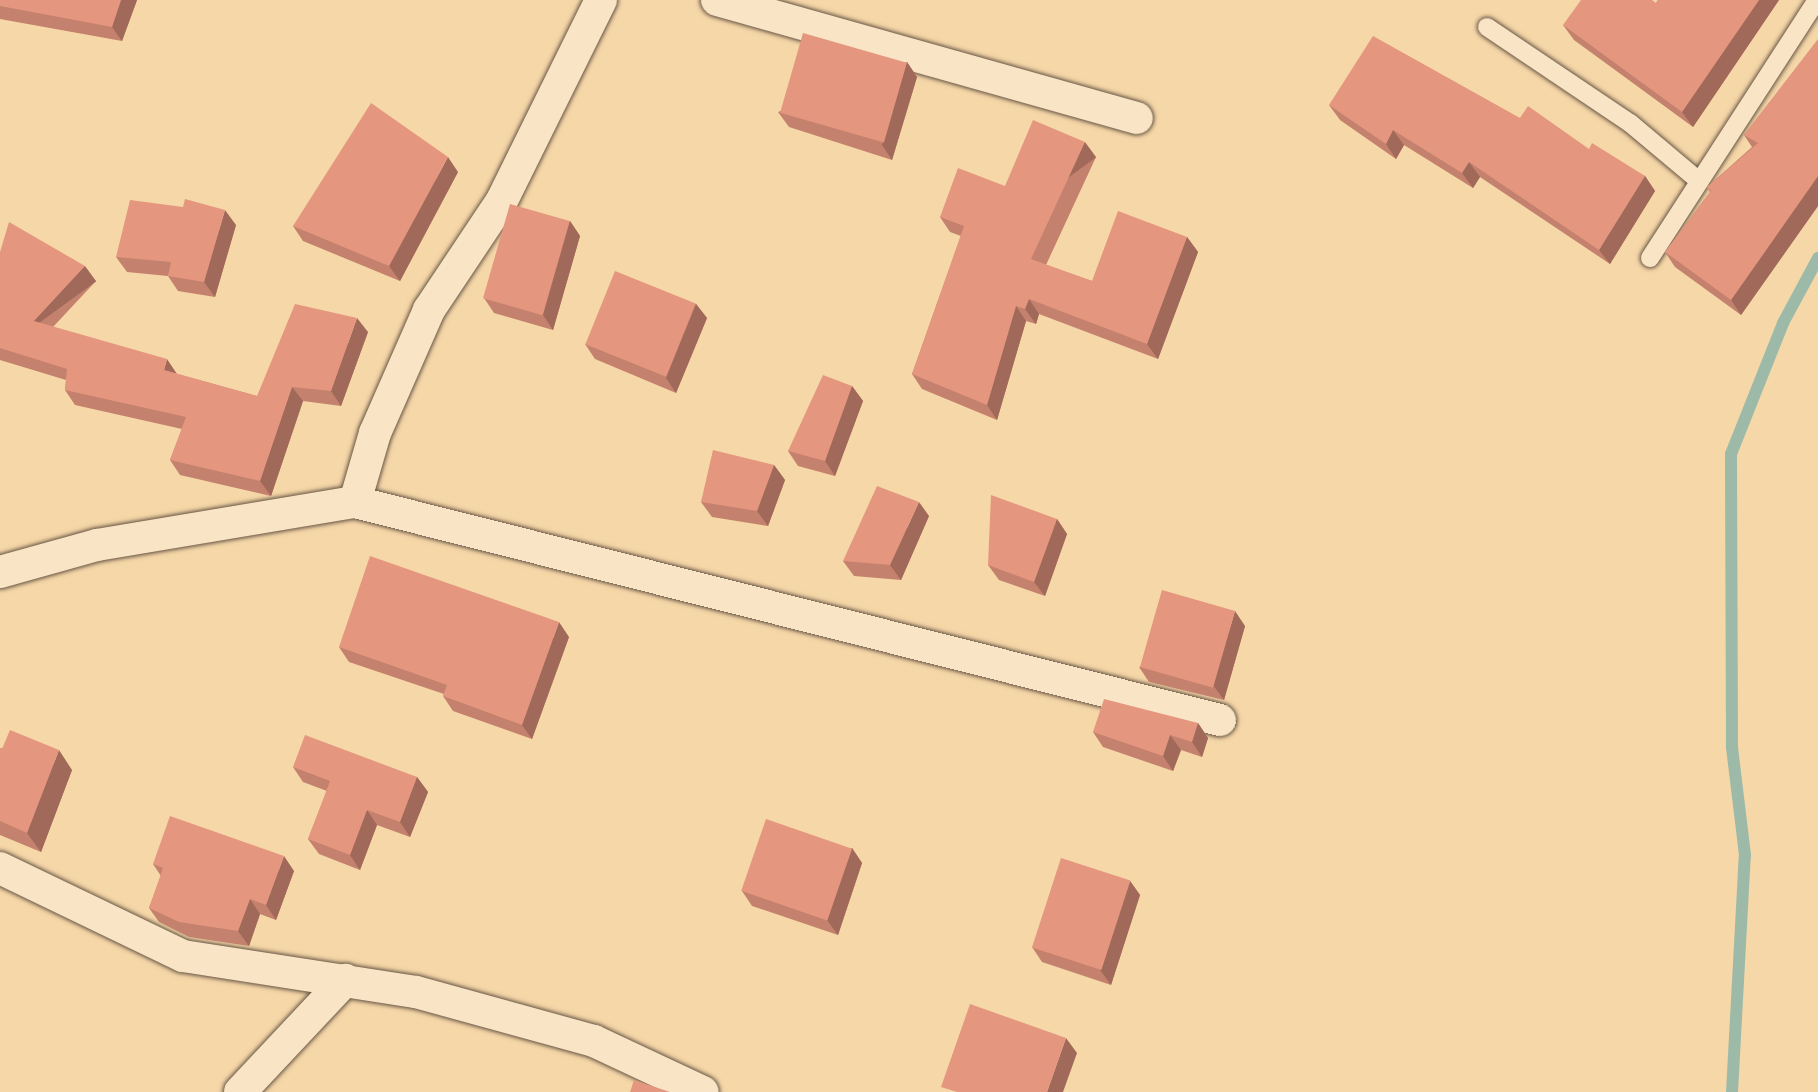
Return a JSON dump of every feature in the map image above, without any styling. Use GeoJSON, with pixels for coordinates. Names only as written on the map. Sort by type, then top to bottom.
{"type":"FeatureCollection","features":[{"type":"Feature","properties":{"kind":"street"},"geometry":{"type":"LineString","coordinates":[[356,502],[375,433],[429,310],[501,202],[601,0]]}},
{"type":"Feature","properties":{"kind":"street"},"geometry":{"type":"LineString","coordinates":[[717,0],[1137,118]]}},
{"type":"Feature","properties":{"kind":"street"},"geometry":{"type":"LineString","coordinates":[[0,572],[98,546],[356,502],[1220,720]]}},
{"type":"Feature","properties":{"kind":"street"},"geometry":{"type":"LineString","coordinates":[[0,868],[183,956],[416,992],[594,1041],[703,1092]]}},
{"type":"Feature","properties":{"kind":"street"},"geometry":{"type":"LineString","coordinates":[[240,1092],[345,980]]}},
{"type":"Feature","properties":{"kind":"lane"},"geometry":{"type":"LineString","coordinates":[[1650,258],[1818,0]]}},
{"type":"Feature","properties":{"kind":"lane"},"geometry":{"type":"LineString","coordinates":[[1487,27],[1630,124],[1699,182]]}},
{"type":"Feature","properties":{"kind":"building"},"geometry":{"type":"Polygon","coordinates":[[[0,0],[121,0],[112,27],[0,6],[0,0]]]}},
{"type":"Feature","properties":{"kind":"building"},"geometry":{"type":"Polygon","coordinates":[[[1581,0],[1759,0],[1682,112],[1563,25],[1581,0]]]}},
{"type":"Feature","properties":{"kind":"building"},"geometry":{"type":"Polygon","coordinates":[[[803,33],[907,63],[884,143],[780,113],[803,33]]]}},
{"type":"Feature","properties":{"kind":"building"},"geometry":{"type":"Polygon","coordinates":[[[1373,36],[1520,118],[1528,106],[1589,149],[1592,143],[1645,176],[1599,250],[1469,162],[1462,173],[1393,130],[1386,144],[1329,105],[1373,36]]]}},
{"type":"Feature","properties":{"kind":"building"},"geometry":{"type":"Polygon","coordinates":[[[1818,39],[1818,176],[1731,300],[1665,252],[1711,191],[1707,187],[1758,143],[1744,135],[1818,39]]]}},
{"type":"Feature","properties":{"kind":"building"},"geometry":{"type":"Polygon","coordinates":[[[371,103],[448,157],[389,266],[293,226],[371,103]]]}},
{"type":"Feature","properties":{"kind":"building"},"geometry":{"type":"Polygon","coordinates":[[[1033,120],[1085,142],[1031,259],[1092,281],[1118,211],[1187,237],[1147,344],[1029,299],[1025,309],[1016,306],[987,405],[912,374],[964,226],[940,217],[958,168],[1005,186],[1033,120]]]}},
{"type":"Feature","properties":{"kind":"building"},"geometry":{"type":"Polygon","coordinates":[[[185,199],[225,210],[204,282],[168,276],[171,262],[116,257],[130,200],[183,207],[185,199]]]}},
{"type":"Feature","properties":{"kind":"building"},"geometry":{"type":"Polygon","coordinates":[[[510,204],[570,221],[543,315],[483,298],[510,204]]]}},
{"type":"Feature","properties":{"kind":"building"},"geometry":{"type":"Polygon","coordinates":[[[9,222],[85,266],[34,321],[167,359],[164,370],[257,396],[295,304],[357,318],[331,391],[292,387],[260,481],[170,460],[186,417],[65,390],[67,369],[0,348],[0,252],[9,222]]]}},
{"type":"Feature","properties":{"kind":"building"},"geometry":{"type":"Polygon","coordinates":[[[615,271],[696,304],[666,377],[585,344],[615,271]]]}},
{"type":"Feature","properties":{"kind":"building"},"geometry":{"type":"Polygon","coordinates":[[[823,375],[852,386],[825,461],[788,451],[823,375]]]}},
{"type":"Feature","properties":{"kind":"building"},"geometry":{"type":"Polygon","coordinates":[[[713,450],[774,465],[757,511],[701,502],[713,450]]]}},
{"type":"Feature","properties":{"kind":"building"},"geometry":{"type":"Polygon","coordinates":[[[877,486],[919,502],[890,565],[843,561],[877,486]]]}},
{"type":"Feature","properties":{"kind":"building"},"geometry":{"type":"Polygon","coordinates":[[[991,495],[1057,519],[1034,582],[988,565],[991,495]]]}},
{"type":"Feature","properties":{"kind":"building"},"geometry":{"type":"Polygon","coordinates":[[[370,556],[559,622],[522,725],[443,696],[447,685],[339,647],[370,556]]]}},
{"type":"Feature","properties":{"kind":"building"},"geometry":{"type":"Polygon","coordinates":[[[1162,590],[1235,611],[1213,688],[1140,667],[1162,590]]]}},
{"type":"Feature","properties":{"kind":"building"},"geometry":{"type":"Polygon","coordinates":[[[1104,699],[1198,723],[1192,742],[1170,735],[1163,756],[1093,732],[1104,699]]]}},
{"type":"Feature","properties":{"kind":"building"},"geometry":{"type":"Polygon","coordinates":[[[10,730],[59,750],[27,833],[0,821],[0,748],[10,730]]]}},
{"type":"Feature","properties":{"kind":"building"},"geometry":{"type":"Polygon","coordinates":[[[305,735],[417,777],[400,822],[367,810],[350,855],[308,839],[330,781],[293,767],[305,735]]]}},
{"type":"Feature","properties":{"kind":"building"},"geometry":{"type":"Polygon","coordinates":[[[170,816],[284,856],[266,905],[250,899],[238,931],[179,922],[149,908],[163,868],[153,864],[170,816]]]}},
{"type":"Feature","properties":{"kind":"building"},"geometry":{"type":"Polygon","coordinates":[[[766,819],[852,849],[827,920],[741,891],[766,819]]]}},
{"type":"Feature","properties":{"kind":"building"},"geometry":{"type":"Polygon","coordinates":[[[1061,858],[1130,881],[1101,970],[1032,947],[1061,858]]]}},
{"type":"Feature","properties":{"kind":"building"},"geometry":{"type":"Polygon","coordinates":[[[970,1004],[1066,1038],[1047,1092],[957,1092],[941,1087],[970,1004]]]}},
{"type":"Feature","properties":{"kind":"building"},"geometry":{"type":"Polygon","coordinates":[[[634,1080],[670,1092],[630,1092],[634,1080]]]}},
{"type":"Feature","properties":{"kind":"waterway"},"geometry":{"type":"LineString","coordinates":[[1732,1092],[1745,855],[1732,747],[1731,454],[1783,323],[1818,258]]}}]}
